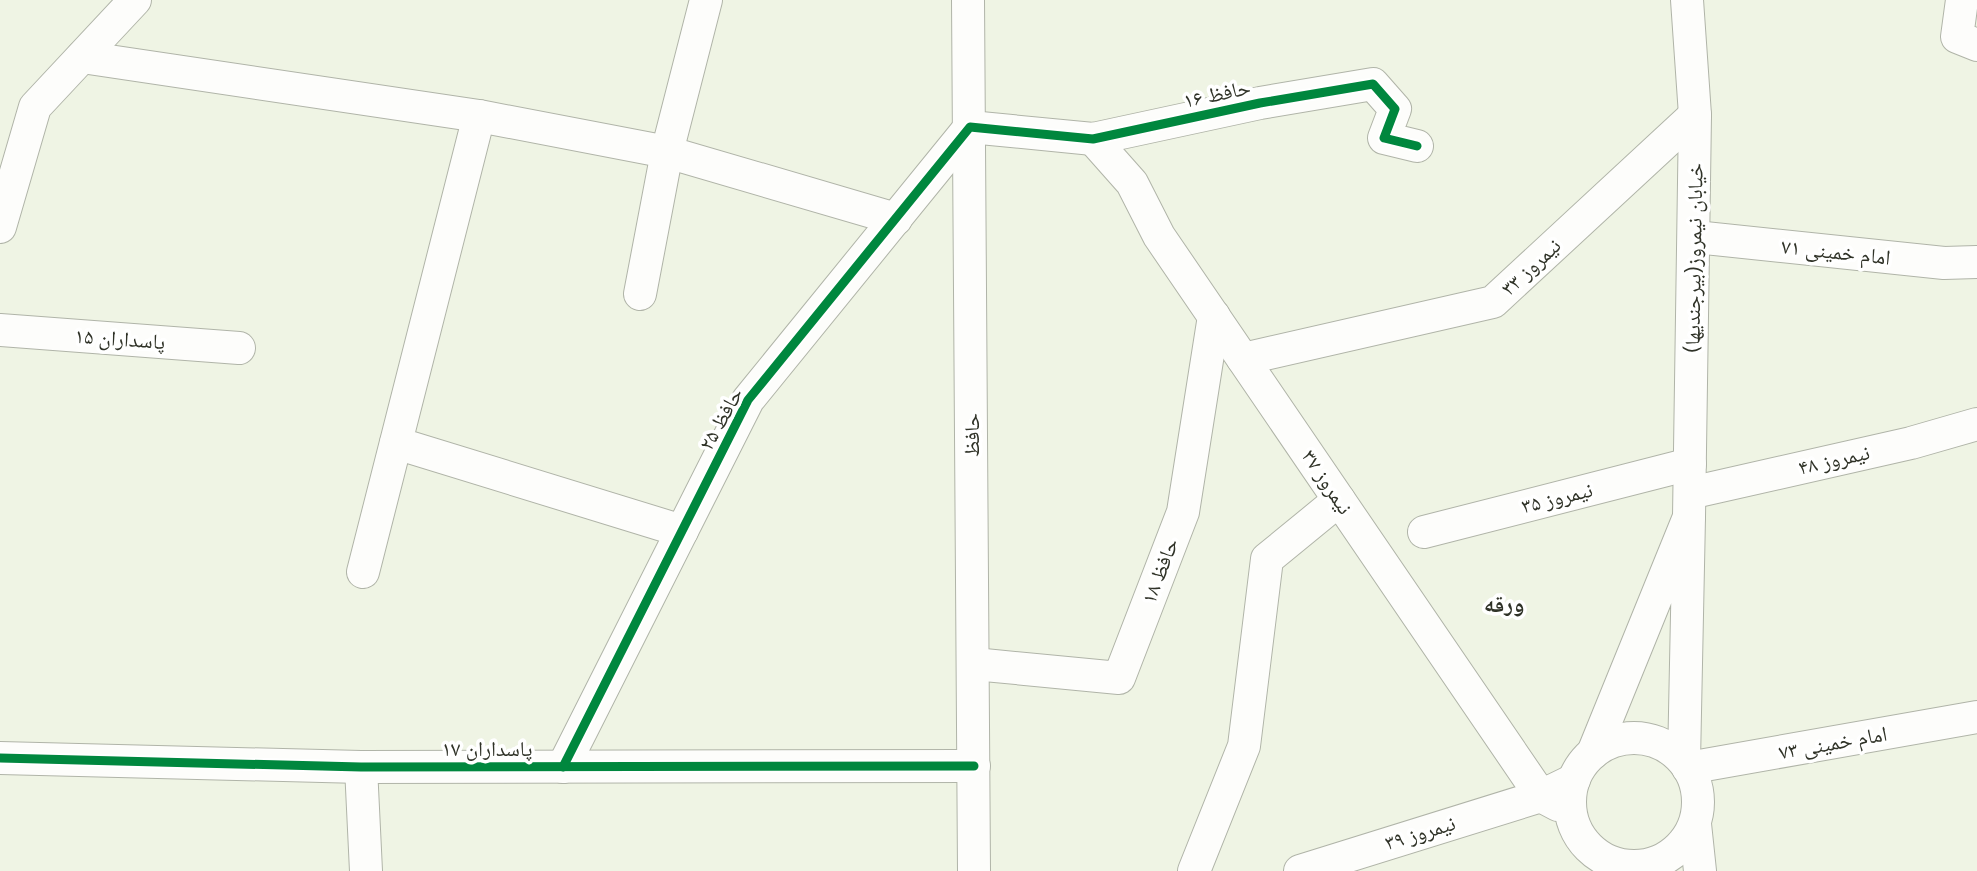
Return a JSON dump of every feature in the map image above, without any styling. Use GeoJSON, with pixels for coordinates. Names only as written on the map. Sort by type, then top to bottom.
{"type":"FeatureCollection","features":[{"type":"Feature","properties":{"kind":"street"},"geometry":{"type":"LineString","coordinates":[[0,227],[35,107],[135,0]]}},
{"type":"Feature","properties":{"kind":"street"},"geometry":{"type":"LineString","coordinates":[[640,293],[667,152],[706,0]]}},
{"type":"Feature","properties":{"kind":"street","name":"حافظ"},"geometry":{"type":"LineString","coordinates":[[968,0],[974,871]]}},
{"type":"Feature","properties":{"kind":"street","name":"خیابان نیمروز(بیرجندیها)"},"geometry":{"type":"LineString","coordinates":[[1686,765],[1695,237],[1695,115],[1687,0]]}},
{"type":"Feature","properties":{"kind":"street"},"geometry":{"type":"LineString","coordinates":[[1962,0],[1957,37],[1977,45]]}},
{"type":"Feature","properties":{"kind":"street"},"geometry":{"type":"LineString","coordinates":[[82,57],[479,116],[667,152],[896,219]]}},
{"type":"Feature","properties":{"kind":"street","name":"حافظ ۱۶"},"geometry":{"type":"LineString","coordinates":[[970,127],[1093,139],[1260,103],[1374,83],[1395,109],[1384,138],[1417,146]]}},
{"type":"Feature","properties":{"kind":"street","name":"نیمروز ۳۳"},"geometry":{"type":"LineString","coordinates":[[1242,359],[1493,302],[1695,115]]}},
{"type":"Feature","properties":{"kind":"street"},"geometry":{"type":"LineString","coordinates":[[363,572],[479,116]]}},
{"type":"Feature","properties":{"kind":"street","name":"حافظ ۲۵"},"geometry":{"type":"LineString","coordinates":[[563,767],[748,400],[970,127]]}},
{"type":"Feature","properties":{"kind":"street","name":"نیمروز ۳۷"},"geometry":{"type":"LineString","coordinates":[[1093,139],[1132,183],[1159,236],[1541,796]]}},
{"type":"Feature","properties":{"kind":"street","name":"امام خمینی ۷۱"},"geometry":{"type":"LineString","coordinates":[[1695,237],[1944,263],[1977,262]]}},
{"type":"Feature","properties":{"kind":"street","name":"حافظ ۱۸"},"geometry":{"type":"LineString","coordinates":[[974,664],[1119,678],[1183,512],[1214,317]]}},
{"type":"Feature","properties":{"kind":"street","name":"پاسداران ۱۵"},"geometry":{"type":"LineString","coordinates":[[0,330],[239,348]]}},
{"type":"Feature","properties":{"kind":"street","name":"نیمروز ۴۸"},"geometry":{"type":"LineString","coordinates":[[1690,491],[1910,443],[1977,424]]}},
{"type":"Feature","properties":{"kind":"street"},"geometry":{"type":"LineString","coordinates":[[396,443],[682,531]]}},
{"type":"Feature","properties":{"kind":"street"},"geometry":{"type":"LineString","coordinates":[[1541,796],[1574,780],[1593,753],[1690,491]]}},
{"type":"Feature","properties":{"kind":"street","name":"نیمروز ۳۵"},"geometry":{"type":"LineString","coordinates":[[1424,532],[1690,491]]}},
{"type":"Feature","properties":{"kind":"street"},"geometry":{"type":"LineString","coordinates":[[1194,871],[1244,746],[1267,559],[1339,500]]}},
{"type":"Feature","properties":{"kind":"street","name":"امام خمینی ۷۳"},"geometry":{"type":"LineString","coordinates":[[1686,765],[1977,717]]}},
{"type":"Feature","properties":{"kind":"street"},"geometry":{"type":"LineString","coordinates":[[1593,753],[1611,743],[1630,738],[1650,740],[1668,748],[1686,765],[1698,791],[1695,824],[1700,871]]}},
{"type":"Feature","properties":{"kind":"street","name":"پاسداران ۱۷"},"geometry":{"type":"LineString","coordinates":[[0,758],[361,767],[974,766]]}},
{"type":"Feature","properties":{"kind":"street"},"geometry":{"type":"LineString","coordinates":[[361,767],[366,871]]}},
{"type":"Feature","properties":{"kind":"street"},"geometry":{"type":"LineString","coordinates":[[1574,780],[1571,813],[1585,843],[1614,867],[1642,865],[1670,856],[1685,842],[1695,824]]}},
{"type":"Feature","properties":{"kind":"street"},"geometry":{"type":"LineString","coordinates":[[1541,796],[1571,813]]}},
{"type":"Feature","properties":{"kind":"street","name":"نیمروز ۳۹"},"geometry":{"type":"LineString","coordinates":[[1300,871],[1541,796]]}},
{"type":"Feature","properties":{"kind":"cycle path"},"geometry":{"type":"LineString","coordinates":[[563,767],[748,400],[970,127],[1093,139],[1260,103],[1373,84],[1395,109],[1384,138],[1417,146]]}},
{"type":"Feature","properties":{"kind":"cycle path"},"geometry":{"type":"LineString","coordinates":[[0,758],[361,767],[974,766]]}},
{"type":"Feature","properties":{"kind":"district","name":"ورقه"},"geometry":{"type":"Point","coordinates":[1504,604]}}]}
